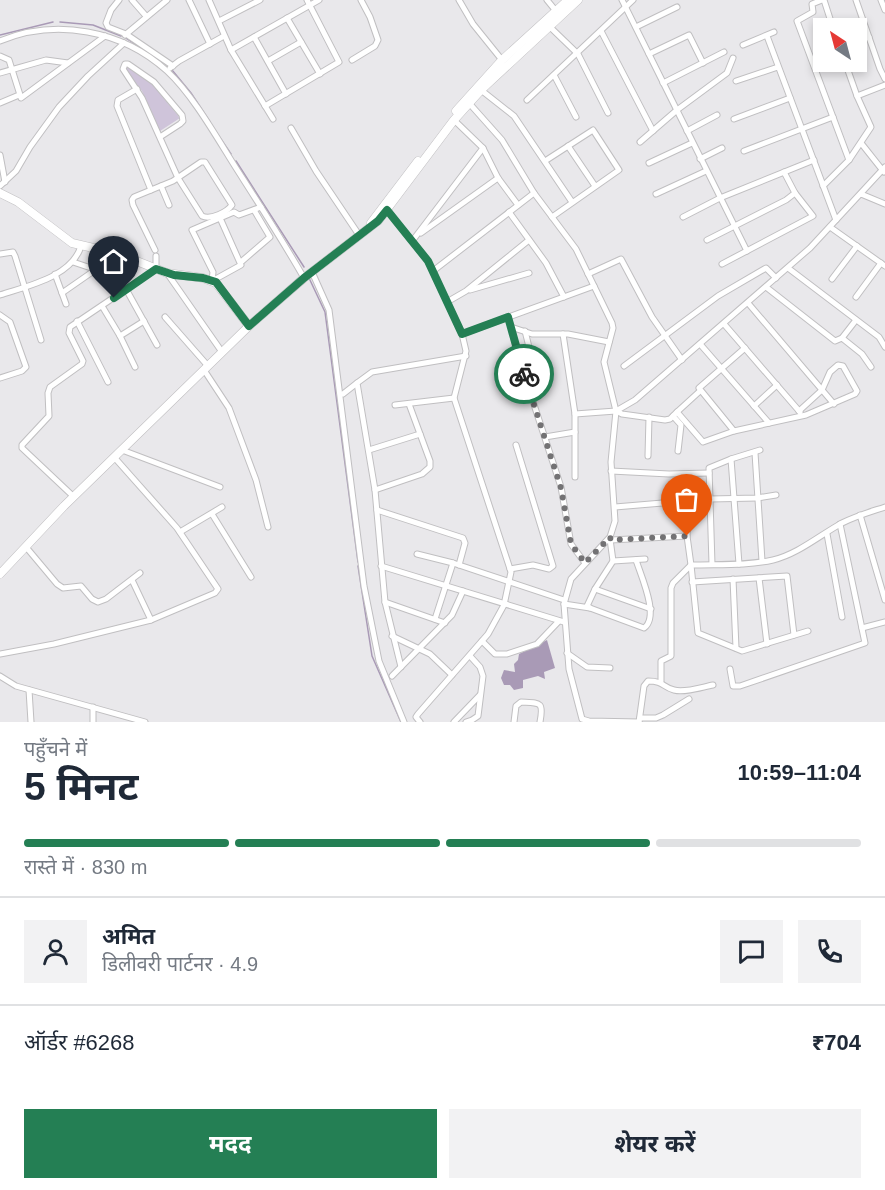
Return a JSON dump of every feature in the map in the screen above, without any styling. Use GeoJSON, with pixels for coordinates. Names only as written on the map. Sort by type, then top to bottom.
{"type":"FeatureCollection","features":[{"type":"Feature","properties":{"kind":"main road"},"geometry":{"type":"LineString","coordinates":[[367,229],[465,99],[502,60],[568,0]]}},
{"type":"Feature","properties":{"kind":"main road"},"geometry":{"type":"LineString","coordinates":[[0,574],[114,457],[249,326],[387,210],[454,120],[481,90],[578,0]]}},
{"type":"Feature","properties":{"kind":"main road"},"geometry":{"type":"LineString","coordinates":[[0,193],[18,202],[63,238],[81,246],[119,254],[167,273],[212,281],[220,287],[249,326]]}},
{"type":"Feature","properties":{"kind":"street"},"geometry":{"type":"LineString","coordinates":[[119,0],[111,10],[106,23],[108,27],[126,34],[173,66]]}},
{"type":"Feature","properties":{"kind":"street"},"geometry":{"type":"LineString","coordinates":[[132,0],[146,16]]}},
{"type":"Feature","properties":{"kind":"street"},"geometry":{"type":"LineString","coordinates":[[2,184],[16,171],[59,107],[122,42],[126,34],[167,0]]}},
{"type":"Feature","properties":{"kind":"street"},"geometry":{"type":"LineString","coordinates":[[189,0],[210,44]]}},
{"type":"Feature","properties":{"kind":"street"},"geometry":{"type":"LineString","coordinates":[[209,0],[231,50],[273,119]]}},
{"type":"Feature","properties":{"kind":"street"},"geometry":{"type":"LineString","coordinates":[[219,21],[260,0]]}},
{"type":"Feature","properties":{"kind":"street"},"geometry":{"type":"LineString","coordinates":[[231,50],[287,18],[308,3],[319,0]]}},
{"type":"Feature","properties":{"kind":"street"},"geometry":{"type":"LineString","coordinates":[[352,60],[375,46],[378,40],[361,0]]}},
{"type":"Feature","properties":{"kind":"street"},"geometry":{"type":"LineString","coordinates":[[459,0],[473,24],[502,60]]}},
{"type":"Feature","properties":{"kind":"street"},"geometry":{"type":"LineString","coordinates":[[546,0],[556,11]]}},
{"type":"Feature","properties":{"kind":"street"},"geometry":{"type":"LineString","coordinates":[[622,0],[747,251]]}},
{"type":"Feature","properties":{"kind":"street"},"geometry":{"type":"LineString","coordinates":[[527,100],[633,0]]}},
{"type":"Feature","properties":{"kind":"street"},"geometry":{"type":"LineString","coordinates":[[856,0],[885,79]]}},
{"type":"Feature","properties":{"kind":"street"},"geometry":{"type":"LineString","coordinates":[[881,0],[885,10]]}},
{"type":"Feature","properties":{"kind":"street"},"geometry":{"type":"LineString","coordinates":[[828,18],[819,1],[812,4],[813,12],[797,21],[849,160]]}},
{"type":"Feature","properties":{"kind":"street"},"geometry":{"type":"LineString","coordinates":[[265,106],[339,61],[308,3]]}},
{"type":"Feature","properties":{"kind":"street"},"geometry":{"type":"LineString","coordinates":[[636,27],[677,7]]}},
{"type":"Feature","properties":{"kind":"street"},"geometry":{"type":"LineString","coordinates":[[287,18],[320,74]]}},
{"type":"Feature","properties":{"kind":"street"},"geometry":{"type":"LineString","coordinates":[[550,27],[578,54],[609,112]]}},
{"type":"Feature","properties":{"kind":"street"},"geometry":{"type":"LineString","coordinates":[[0,41],[32,32],[55,29],[86,32],[122,42],[167,71],[186,93],[261,207],[304,278]]}},
{"type":"Feature","properties":{"kind":"street"},"geometry":{"type":"LineString","coordinates":[[601,31],[653,131]]}},
{"type":"Feature","properties":{"kind":"street"},"geometry":{"type":"LineString","coordinates":[[743,45],[774,32]]}},
{"type":"Feature","properties":{"kind":"street"},"geometry":{"type":"LineString","coordinates":[[0,103],[19,95],[21,98],[105,36]]}},
{"type":"Feature","properties":{"kind":"street"},"geometry":{"type":"LineString","coordinates":[[167,71],[224,36]]}},
{"type":"Feature","properties":{"kind":"street"},"geometry":{"type":"LineString","coordinates":[[254,36],[286,94]]}},
{"type":"Feature","properties":{"kind":"street"},"geometry":{"type":"LineString","coordinates":[[649,54],[689,36],[704,63]]}},
{"type":"Feature","properties":{"kind":"street"},"geometry":{"type":"LineString","coordinates":[[767,36],[836,220]]}},
{"type":"Feature","properties":{"kind":"street"},"geometry":{"type":"LineString","coordinates":[[268,62],[301,42]]}},
{"type":"Feature","properties":{"kind":"street"},"geometry":{"type":"LineString","coordinates":[[663,83],[724,52]]}},
{"type":"Feature","properties":{"kind":"street"},"geometry":{"type":"LineString","coordinates":[[0,56],[8,58],[19,95]]}},
{"type":"Feature","properties":{"kind":"street"},"geometry":{"type":"LineString","coordinates":[[640,142],[676,110],[727,73],[733,58]]}},
{"type":"Feature","properties":{"kind":"street"},"geometry":{"type":"LineString","coordinates":[[0,73],[46,60],[68,63]]}},
{"type":"Feature","properties":{"kind":"street"},"geometry":{"type":"LineString","coordinates":[[74,497],[22,448],[22,445],[49,416],[50,387],[82,364],[83,361],[68,330],[156,269],[156,253],[132,200],[134,197],[178,178],[205,162],[232,205],[226,211],[204,218],[178,178],[137,89],[123,69],[125,64],[154,82],[182,115],[183,121],[180,124],[160,137]]}},
{"type":"Feature","properties":{"kind":"street"},"geometry":{"type":"LineString","coordinates":[[736,81],[778,67]]}},
{"type":"Feature","properties":{"kind":"street"},"geometry":{"type":"LineString","coordinates":[[823,186],[849,160],[871,127],[849,72]]}},
{"type":"Feature","properties":{"kind":"street"},"geometry":{"type":"LineString","coordinates":[[554,75],[576,117]]}},
{"type":"Feature","properties":{"kind":"street"},"geometry":{"type":"LineString","coordinates":[[857,96],[885,85]]}},
{"type":"Feature","properties":{"kind":"street"},"geometry":{"type":"LineString","coordinates":[[137,89],[118,100],[117,106],[151,190]]}},
{"type":"Feature","properties":{"kind":"street"},"geometry":{"type":"LineString","coordinates":[[481,90],[513,116],[572,202]]}},
{"type":"Feature","properties":{"kind":"street"},"geometry":{"type":"LineString","coordinates":[[734,119],[790,98]]}},
{"type":"Feature","properties":{"kind":"street"},"geometry":{"type":"LineString","coordinates":[[470,103],[502,140],[534,193],[576,249],[612,323],[613,328],[604,362],[616,411],[610,462],[615,507],[615,521],[610,539],[614,561],[588,602],[590,608]]}},
{"type":"Feature","properties":{"kind":"street"},"geometry":{"type":"LineString","coordinates":[[687,131],[717,115]]}},
{"type":"Feature","properties":{"kind":"street"},"geometry":{"type":"LineString","coordinates":[[744,151],[833,117]]}},
{"type":"Feature","properties":{"kind":"street"},"geometry":{"type":"LineString","coordinates":[[454,120],[483,148],[498,178],[518,205]]}},
{"type":"Feature","properties":{"kind":"street"},"geometry":{"type":"LineString","coordinates":[[291,128],[315,171],[359,235]]}},
{"type":"Feature","properties":{"kind":"street"},"geometry":{"type":"LineString","coordinates":[[545,161],[593,130],[619,170],[552,217]]}},
{"type":"Feature","properties":{"kind":"street"},"geometry":{"type":"LineString","coordinates":[[649,163],[692,142]]}},
{"type":"Feature","properties":{"kind":"street"},"geometry":{"type":"LineString","coordinates":[[575,414],[616,411],[635,400],[788,267],[884,170],[861,142]]}},
{"type":"Feature","properties":{"kind":"street"},"geometry":{"type":"LineString","coordinates":[[568,146],[595,186]]}},
{"type":"Feature","properties":{"kind":"street"},"geometry":{"type":"LineString","coordinates":[[414,239],[483,148]]}},
{"type":"Feature","properties":{"kind":"street"},"geometry":{"type":"LineString","coordinates":[[700,159],[722,148]]}},
{"type":"Feature","properties":{"kind":"street"},"geometry":{"type":"LineString","coordinates":[[0,155],[2,184]]}},
{"type":"Feature","properties":{"kind":"street"},"geometry":{"type":"LineString","coordinates":[[683,218],[720,198],[814,160]]}},
{"type":"Feature","properties":{"kind":"street"},"geometry":{"type":"LineString","coordinates":[[656,194],[706,171]]}},
{"type":"Feature","properties":{"kind":"street"},"geometry":{"type":"LineString","coordinates":[[722,264],[813,216],[813,213],[795,194],[784,172]]}},
{"type":"Feature","properties":{"kind":"street"},"geometry":{"type":"LineString","coordinates":[[414,239],[498,178]]}},
{"type":"Feature","properties":{"kind":"street"},"geometry":{"type":"LineString","coordinates":[[161,186],[169,205]]}},
{"type":"Feature","properties":{"kind":"street"},"geometry":{"type":"LineString","coordinates":[[433,271],[534,193]]}},
{"type":"Feature","properties":{"kind":"street"},"geometry":{"type":"LineString","coordinates":[[707,240],[795,194]]}},
{"type":"Feature","properties":{"kind":"street"},"geometry":{"type":"LineString","coordinates":[[861,194],[885,204]]}},
{"type":"Feature","properties":{"kind":"street"},"geometry":{"type":"LineString","coordinates":[[212,281],[213,272],[192,230],[234,212],[239,215],[261,207]]}},
{"type":"Feature","properties":{"kind":"street"},"geometry":{"type":"LineString","coordinates":[[212,281],[239,267],[270,237],[254,210]]}},
{"type":"Feature","properties":{"kind":"street"},"geometry":{"type":"LineString","coordinates":[[387,210],[414,239],[433,271],[462,334],[466,356],[454,398],[510,569],[510,582],[504,605],[495,624],[470,656],[418,714],[416,717],[420,722]]}},
{"type":"Feature","properties":{"kind":"street"},"geometry":{"type":"LineString","coordinates":[[509,212],[546,263],[564,297]]}},
{"type":"Feature","properties":{"kind":"street"},"geometry":{"type":"LineString","coordinates":[[220,218],[242,262]]}},
{"type":"Feature","properties":{"kind":"street"},"geometry":{"type":"LineString","coordinates":[[830,227],[883,264],[856,297]]}},
{"type":"Feature","properties":{"kind":"street"},"geometry":{"type":"LineString","coordinates":[[447,302],[466,291],[529,240]]}},
{"type":"Feature","properties":{"kind":"street"},"geometry":{"type":"LineString","coordinates":[[0,295],[55,274],[73,262],[81,246]]}},
{"type":"Feature","properties":{"kind":"street"},"geometry":{"type":"LineString","coordinates":[[832,279],[857,246]]}},
{"type":"Feature","properties":{"kind":"street"},"geometry":{"type":"LineString","coordinates":[[0,254],[13,252],[41,340]]}},
{"type":"Feature","properties":{"kind":"street"},"geometry":{"type":"LineString","coordinates":[[588,274],[621,259],[664,336],[682,360]]}},
{"type":"Feature","properties":{"kind":"street"},"geometry":{"type":"LineString","coordinates":[[62,293],[108,261]]}},
{"type":"Feature","properties":{"kind":"street"},"geometry":{"type":"LineString","coordinates":[[73,262],[97,270]]}},
{"type":"Feature","properties":{"kind":"street"},"geometry":{"type":"LineString","coordinates":[[788,267],[879,337],[885,347]]}},
{"type":"Feature","properties":{"kind":"street"},"geometry":{"type":"LineString","coordinates":[[624,366],[718,296],[765,268],[776,278]]}},
{"type":"Feature","properties":{"kind":"street"},"geometry":{"type":"LineString","coordinates":[[312,272],[329,310],[364,586],[376,651],[404,722]]}},
{"type":"Feature","properties":{"kind":"street"},"geometry":{"type":"LineString","coordinates":[[167,273],[222,352]]}},
{"type":"Feature","properties":{"kind":"street"},"geometry":{"type":"LineString","coordinates":[[466,291],[529,273]]}},
{"type":"Feature","properties":{"kind":"street"},"geometry":{"type":"LineString","coordinates":[[55,274],[66,304]]}},
{"type":"Feature","properties":{"kind":"street"},"geometry":{"type":"LineString","coordinates":[[462,334],[594,286]]}},
{"type":"Feature","properties":{"kind":"street"},"geometry":{"type":"LineString","coordinates":[[766,287],[835,341],[842,338],[855,320]]}},
{"type":"Feature","properties":{"kind":"street"},"geometry":{"type":"LineString","coordinates":[[126,289],[157,345]]}},
{"type":"Feature","properties":{"kind":"street"},"geometry":{"type":"LineString","coordinates":[[748,303],[834,404]]}},
{"type":"Feature","properties":{"kind":"street"},"geometry":{"type":"LineString","coordinates":[[102,306],[135,367]]}},
{"type":"Feature","properties":{"kind":"street"},"geometry":{"type":"LineString","coordinates":[[0,315],[10,322],[26,367],[22,371],[0,378]]}},
{"type":"Feature","properties":{"kind":"street"},"geometry":{"type":"LineString","coordinates":[[165,317],[206,368],[229,408],[255,480],[268,527]]}},
{"type":"Feature","properties":{"kind":"street"},"geometry":{"type":"LineString","coordinates":[[508,317],[561,488],[571,544],[585,563]]}},
{"type":"Feature","properties":{"kind":"street"},"geometry":{"type":"LineString","coordinates":[[78,321],[108,382]]}},
{"type":"Feature","properties":{"kind":"street"},"geometry":{"type":"LineString","coordinates":[[120,336],[144,321]]}},
{"type":"Feature","properties":{"kind":"street"},"geometry":{"type":"LineString","coordinates":[[724,324],[801,413]]}},
{"type":"Feature","properties":{"kind":"street"},"geometry":{"type":"LineString","coordinates":[[511,327],[532,334],[562,334],[609,342]]}},
{"type":"Feature","properties":{"kind":"street"},"geometry":{"type":"LineString","coordinates":[[525,331],[534,368]]}},
{"type":"Feature","properties":{"kind":"street"},"geometry":{"type":"LineString","coordinates":[[562,334],[575,414],[575,477]]}},
{"type":"Feature","properties":{"kind":"street"},"geometry":{"type":"LineString","coordinates":[[842,338],[862,354],[871,367]]}},
{"type":"Feature","properties":{"kind":"street"},"geometry":{"type":"LineString","coordinates":[[700,344],[769,423]]}},
{"type":"Feature","properties":{"kind":"street"},"geometry":{"type":"LineString","coordinates":[[616,411],[622,414],[665,420],[675,414],[700,391],[700,387],[745,348]]}},
{"type":"Feature","properties":{"kind":"street"},"geometry":{"type":"LineString","coordinates":[[343,394],[372,372],[466,356]]}},
{"type":"Feature","properties":{"kind":"street"},"geometry":{"type":"LineString","coordinates":[[675,414],[703,442],[734,431],[769,423],[834,404],[858,392],[842,365],[838,364],[831,370],[822,390],[801,413]]}},
{"type":"Feature","properties":{"kind":"street"},"geometry":{"type":"LineString","coordinates":[[357,383],[375,490],[385,602],[401,667]]}},
{"type":"Feature","properties":{"kind":"street"},"geometry":{"type":"LineString","coordinates":[[754,406],[777,385]]}},
{"type":"Feature","properties":{"kind":"street"},"geometry":{"type":"LineString","coordinates":[[700,391],[734,431]]}},
{"type":"Feature","properties":{"kind":"street"},"geometry":{"type":"LineString","coordinates":[[395,405],[454,398]]}},
{"type":"Feature","properties":{"kind":"street"},"geometry":{"type":"LineString","coordinates":[[375,490],[427,471],[430,467],[430,461],[409,404]]}},
{"type":"Feature","properties":{"kind":"street"},"geometry":{"type":"LineString","coordinates":[[675,414],[681,425],[678,451]]}},
{"type":"Feature","properties":{"kind":"street"},"geometry":{"type":"LineString","coordinates":[[648,456],[649,417]]}},
{"type":"Feature","properties":{"kind":"street"},"geometry":{"type":"LineString","coordinates":[[545,437],[575,432]]}},
{"type":"Feature","properties":{"kind":"street"},"geometry":{"type":"LineString","coordinates":[[369,450],[420,434]]}},
{"type":"Feature","properties":{"kind":"street"},"geometry":{"type":"LineString","coordinates":[[510,569],[529,565],[549,569],[553,566],[516,445]]}},
{"type":"Feature","properties":{"kind":"street"},"geometry":{"type":"LineString","coordinates":[[122,450],[220,486]]}},
{"type":"Feature","properties":{"kind":"street"},"geometry":{"type":"LineString","coordinates":[[712,564],[709,468],[758,451],[757,498],[762,561]]}},
{"type":"Feature","properties":{"kind":"street"},"geometry":{"type":"LineString","coordinates":[[0,654],[54,644],[151,620],[218,591],[180,532],[114,457]]}},
{"type":"Feature","properties":{"kind":"street"},"geometry":{"type":"LineString","coordinates":[[731,459],[740,564]]}},
{"type":"Feature","properties":{"kind":"street"},"geometry":{"type":"LineString","coordinates":[[611,471],[669,474],[709,472]]}},
{"type":"Feature","properties":{"kind":"street"},"geometry":{"type":"LineString","coordinates":[[615,507],[777,495]]}},
{"type":"Feature","properties":{"kind":"street"},"geometry":{"type":"LineString","coordinates":[[689,502],[687,536],[698,633],[742,651],[808,631]]}},
{"type":"Feature","properties":{"kind":"street"},"geometry":{"type":"LineString","coordinates":[[180,532],[222,507]]}},
{"type":"Feature","properties":{"kind":"street"},"geometry":{"type":"LineString","coordinates":[[661,681],[661,661],[671,656],[671,588],[691,565],[740,564],[784,556],[827,534],[840,524],[885,507]]}},
{"type":"Feature","properties":{"kind":"street"},"geometry":{"type":"LineString","coordinates":[[377,510],[463,538],[465,543],[446,586],[435,619]]}},
{"type":"Feature","properties":{"kind":"street"},"geometry":{"type":"LineString","coordinates":[[212,513],[251,577]]}},
{"type":"Feature","properties":{"kind":"street"},"geometry":{"type":"LineString","coordinates":[[860,515],[885,600]]}},
{"type":"Feature","properties":{"kind":"street"},"geometry":{"type":"LineString","coordinates":[[730,669],[732,683],[734,686],[740,686],[866,643],[840,524]]}},
{"type":"Feature","properties":{"kind":"street"},"geometry":{"type":"LineString","coordinates":[[827,534],[842,617]]}},
{"type":"Feature","properties":{"kind":"street"},"geometry":{"type":"LineString","coordinates":[[687,536],[610,539],[571,579],[561,622],[580,716],[585,720],[656,718],[688,699]]}},
{"type":"Feature","properties":{"kind":"street"},"geometry":{"type":"LineString","coordinates":[[26,547],[57,584],[63,588],[81,586],[95,601],[106,599],[140,573]]}},
{"type":"Feature","properties":{"kind":"street"},"geometry":{"type":"LineString","coordinates":[[417,554],[456,564],[644,628],[649,623],[651,609],[636,560]]}},
{"type":"Feature","properties":{"kind":"street"},"geometry":{"type":"LineString","coordinates":[[614,561],[645,559]]}},
{"type":"Feature","properties":{"kind":"street"},"geometry":{"type":"LineString","coordinates":[[381,566],[561,622]]}},
{"type":"Feature","properties":{"kind":"street"},"geometry":{"type":"LineString","coordinates":[[692,582],[787,576],[794,635]]}},
{"type":"Feature","properties":{"kind":"street"},"geometry":{"type":"LineString","coordinates":[[759,578],[767,644]]}},
{"type":"Feature","properties":{"kind":"street"},"geometry":{"type":"LineString","coordinates":[[733,579],[736,648]]}},
{"type":"Feature","properties":{"kind":"street"},"geometry":{"type":"LineString","coordinates":[[132,580],[151,620]]}},
{"type":"Feature","properties":{"kind":"street"},"geometry":{"type":"LineString","coordinates":[[595,589],[651,609]]}},
{"type":"Feature","properties":{"kind":"street"},"geometry":{"type":"LineString","coordinates":[[392,676],[445,622],[456,608],[463,591]]}},
{"type":"Feature","properties":{"kind":"street"},"geometry":{"type":"LineString","coordinates":[[385,602],[445,622]]}},
{"type":"Feature","properties":{"kind":"street"},"geometry":{"type":"LineString","coordinates":[[482,641],[495,654],[507,654],[537,644],[561,622]]}},
{"type":"Feature","properties":{"kind":"street"},"geometry":{"type":"LineString","coordinates":[[862,628],[885,622]]}},
{"type":"Feature","properties":{"kind":"street"},"geometry":{"type":"LineString","coordinates":[[392,636],[430,654],[452,675]]}},
{"type":"Feature","properties":{"kind":"street"},"geometry":{"type":"LineString","coordinates":[[567,653],[587,667],[610,668]]}},
{"type":"Feature","properties":{"kind":"street"},"geometry":{"type":"LineString","coordinates":[[466,722],[478,716],[481,694],[482,671],[470,656]]}},
{"type":"Feature","properties":{"kind":"street"},"geometry":{"type":"LineString","coordinates":[[0,676],[10,684],[145,722]]}},
{"type":"Feature","properties":{"kind":"street"},"geometry":{"type":"LineString","coordinates":[[639,720],[645,683],[648,681],[661,681],[678,691],[713,685]]}},
{"type":"Feature","properties":{"kind":"street"},"geometry":{"type":"LineString","coordinates":[[29,690],[31,722]]}},
{"type":"Feature","properties":{"kind":"street"},"geometry":{"type":"LineString","coordinates":[[454,722],[481,694]]}},
{"type":"Feature","properties":{"kind":"street"},"geometry":{"type":"LineString","coordinates":[[514,722],[516,706],[518,702],[521,702],[541,705],[543,709],[540,722]]}},
{"type":"Feature","properties":{"kind":"street"},"geometry":{"type":"LineString","coordinates":[[93,706],[93,722]]}},
{"type":"Feature","properties":{"kind":"street"},"geometry":{"type":"LineString","coordinates":[[576,722],[579,709]]}},
{"type":"Feature","properties":{"kind":"shaded area"},"geometry":{"type":"Polygon","coordinates":[[[129,66],[151,83],[180,118],[160,131],[142,91],[125,69],[129,66]]]}},
{"type":"Feature","properties":{"kind":"shaded area"},"geometry":{"type":"Polygon","coordinates":[[[547,640],[555,668],[544,672],[545,679],[538,676],[523,680],[523,688],[514,690],[510,685],[504,685],[501,678],[504,670],[515,672],[514,664],[519,654],[547,640]]]}},
{"type":"Feature","properties":{"kind":"waterway"},"geometry":{"type":"LineString","coordinates":[[0,35],[53,22]]}},
{"type":"Feature","properties":{"kind":"waterway"},"geometry":{"type":"LineString","coordinates":[[60,22],[93,25],[121,36]]}},
{"type":"Feature","properties":{"kind":"waterway"},"geometry":{"type":"LineString","coordinates":[[126,38],[148,52]]}},
{"type":"Feature","properties":{"kind":"waterway"},"geometry":{"type":"LineString","coordinates":[[172,70],[210,122]]}},
{"type":"Feature","properties":{"kind":"waterway"},"geometry":{"type":"LineString","coordinates":[[218,135],[231,154]]}},
{"type":"Feature","properties":{"kind":"waterway"},"geometry":{"type":"LineString","coordinates":[[236,161],[304,267]]}},
{"type":"Feature","properties":{"kind":"waterway"},"geometry":{"type":"LineString","coordinates":[[309,278],[325,312],[358,562]]}},
{"type":"Feature","properties":{"kind":"waterway"},"geometry":{"type":"LineString","coordinates":[[358,566],[372,656],[401,722]]}},
{"type":"Feature","properties":{"kind":"way so far"},"geometry":{"type":"LineString","coordinates":[[524,374],[561,488],[571,544],[585,563],[610,537],[611,540],[687,536]]}},
{"type":"Feature","properties":{"kind":"route"},"geometry":{"type":"LineString","coordinates":[[114,298],[156,269],[174,275],[210,279],[216,282],[249,326],[283,295],[378,221],[387,210],[428,261],[462,334],[508,317],[524,374]]}}]}
